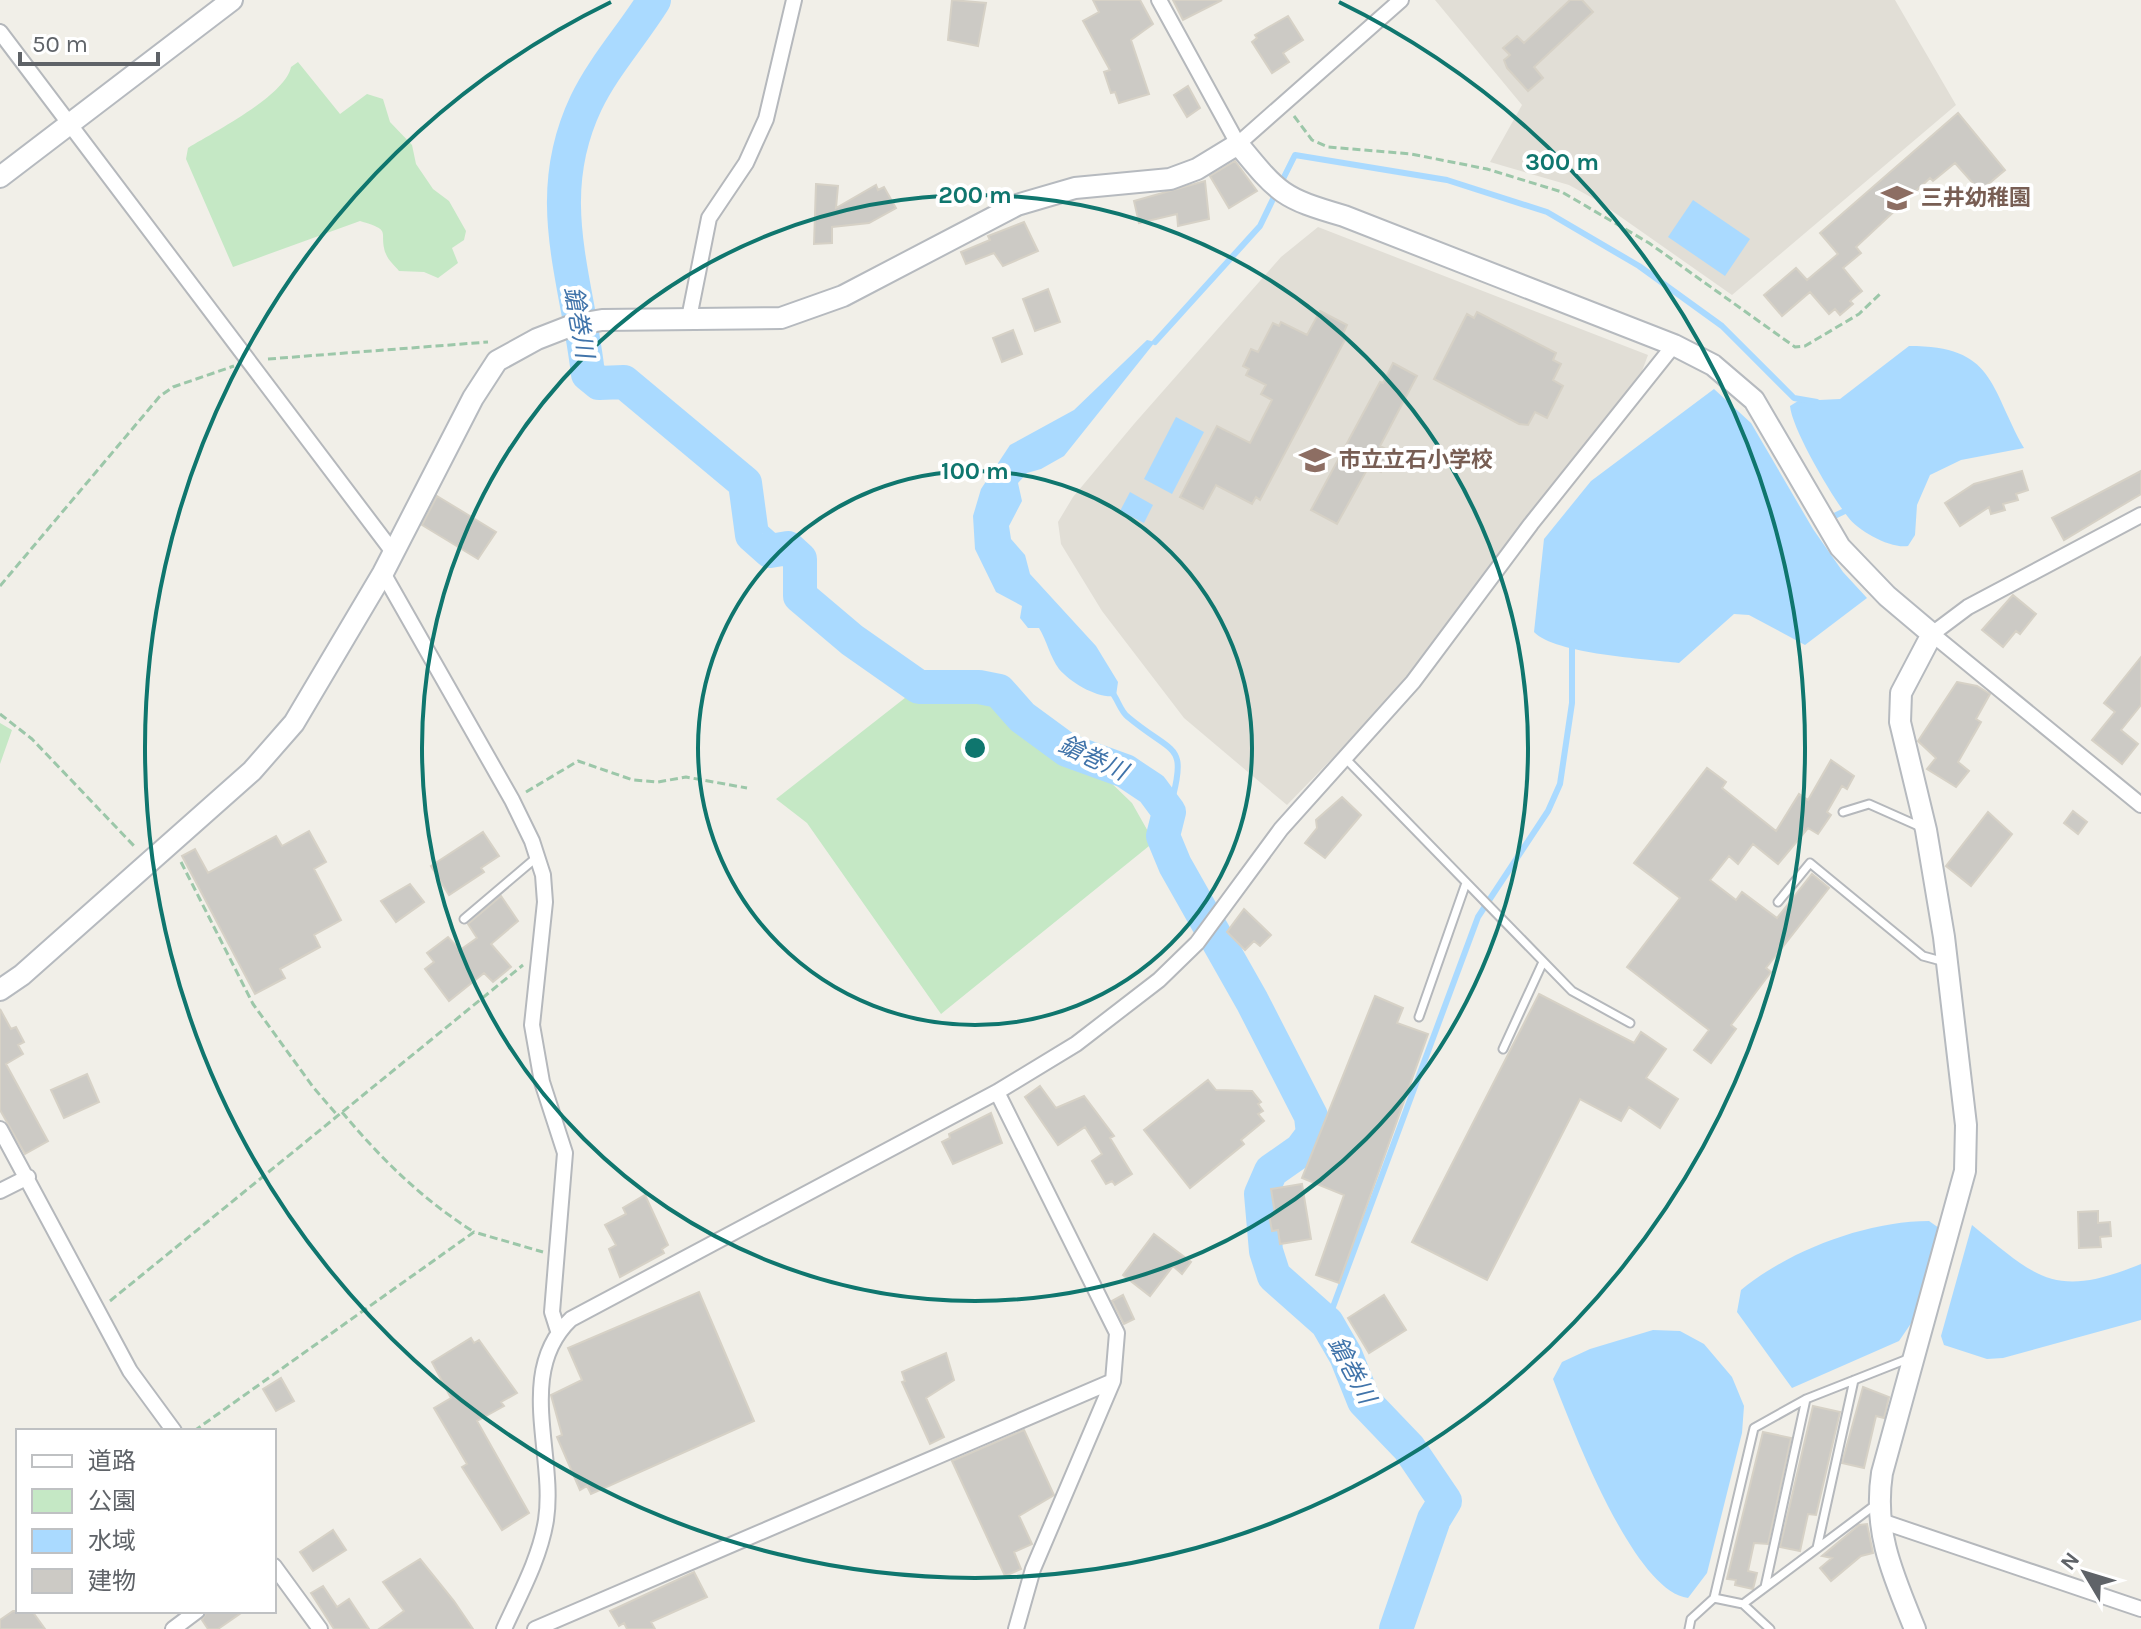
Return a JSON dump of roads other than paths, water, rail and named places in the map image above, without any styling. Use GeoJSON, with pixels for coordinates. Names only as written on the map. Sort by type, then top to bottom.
{"type":"FeatureCollection","features":[{"type":"Feature","properties":{"kind":"street"},"geometry":{"type":"LineString","coordinates":[[0,177],[232,0]]}},
{"type":"Feature","properties":{"kind":"street"},"geometry":{"type":"LineString","coordinates":[[689,318],[709,218],[746,163],[766,119],[794,0]]}},
{"type":"Feature","properties":{"kind":"street"},"geometry":{"type":"LineString","coordinates":[[1159,0],[1238,144],[1273,187],[1294,201],[1344,216],[1674,345],[1713,365],[1754,400],[1840,547],[1887,596],[2141,805]]}},
{"type":"Feature","properties":{"kind":"street"},"geometry":{"type":"LineString","coordinates":[[0,990],[22,975],[252,771],[294,723],[383,573],[473,398],[497,361],[573,325],[602,320],[781,318],[843,296],[1017,205],[1075,188],[1170,179],[1197,169],[1238,144],[1401,0]]}},
{"type":"Feature","properties":{"kind":"street"},"geometry":{"type":"LineString","coordinates":[[0,32],[393,552]]}},
{"type":"Feature","properties":{"kind":"street"},"geometry":{"type":"LineString","coordinates":[[504,1629],[532,1564],[547,1517],[540,1416],[545,1356],[558,1331],[571,1319],[997,1092],[1076,1044],[1178,962],[1197,943],[1281,829],[1413,682],[1531,524],[1674,345]]}},
{"type":"Feature","properties":{"kind":"street"},"geometry":{"type":"LineString","coordinates":[[1915,1629],[1889,1563],[1878,1512],[1913,1357],[1965,1171],[1966,1125],[1947,963],[1926,830],[1900,722],[1901,693],[1932,634],[1968,607],[2141,515]]}},
{"type":"Feature","properties":{"kind":"street"},"geometry":{"type":"LineString","coordinates":[[383,573],[512,800],[537,857],[545,902],[532,1025],[542,1082],[565,1153],[552,1312],[558,1331]]}},
{"type":"Feature","properties":{"kind":"street"},"geometry":{"type":"LineString","coordinates":[[997,1092],[1117,1333],[1113,1381],[1033,1569],[1016,1629]]}},
{"type":"Feature","properties":{"kind":"street"},"geometry":{"type":"LineString","coordinates":[[0,1129],[130,1371],[173,1429]]}},
{"type":"Feature","properties":{"kind":"street"},"geometry":{"type":"LineString","coordinates":[[0,1191],[28,1177]]}},
{"type":"Feature","properties":{"kind":"street"},"geometry":{"type":"LineString","coordinates":[[535,1629],[1113,1381]]}},
{"type":"Feature","properties":{"kind":"street"},"geometry":{"type":"LineString","coordinates":[[1878,1512],[2141,1609]]}},
{"type":"Feature","properties":{"kind":"street"},"geometry":{"type":"LineString","coordinates":[[276,1569],[320,1629]]}},
{"type":"Feature","properties":{"kind":"street"},"geometry":{"type":"LineString","coordinates":[[173,1629],[194,1613]]}},
{"type":"Feature","properties":{"kind":"lane"},"geometry":{"type":"LineString","coordinates":[[1345,758],[1572,991],[1630,1023]]}},
{"type":"Feature","properties":{"kind":"lane"},"geometry":{"type":"LineString","coordinates":[[1843,812],[1869,804],[1926,830]]}},
{"type":"Feature","properties":{"kind":"lane"},"geometry":{"type":"LineString","coordinates":[[464,919],[537,857]]}},
{"type":"Feature","properties":{"kind":"lane"},"geometry":{"type":"LineString","coordinates":[[1778,902],[1810,863],[1923,956],[1947,963]]}},
{"type":"Feature","properties":{"kind":"lane"},"geometry":{"type":"LineString","coordinates":[[1419,1017],[1466,883]]}},
{"type":"Feature","properties":{"kind":"lane"},"geometry":{"type":"LineString","coordinates":[[1503,1049],[1543,962]]}},
{"type":"Feature","properties":{"kind":"lane"},"geometry":{"type":"LineString","coordinates":[[1689,1629],[1691,1619],[1714,1598],[1754,1428],[1806,1399],[1913,1357]]}},
{"type":"Feature","properties":{"kind":"lane"},"geometry":{"type":"LineString","coordinates":[[1817,1548],[1854,1380]]}},
{"type":"Feature","properties":{"kind":"lane"},"geometry":{"type":"LineString","coordinates":[[1765,1587],[1806,1399]]}},
{"type":"Feature","properties":{"kind":"lane"},"geometry":{"type":"LineString","coordinates":[[1743,1604],[1817,1548],[1878,1512]]}},
{"type":"Feature","properties":{"kind":"lane"},"geometry":{"type":"LineString","coordinates":[[1714,1598],[1743,1604],[1770,1629]]}},
{"type":"Feature","properties":{"kind":"water"},"geometry":{"type":"Polygon","coordinates":[[[1693,200],[1750,239],[1725,276],[1668,237],[1693,200]]]}},
{"type":"Feature","properties":{"kind":"water"},"geometry":{"type":"Polygon","coordinates":[[[1147,340],[1155,342],[1064,456],[1027,473],[1018,483],[1022,501],[1009,526],[1011,539],[1025,555],[1030,574],[1096,646],[1118,682],[1116,696],[1109,696],[1085,689],[1064,674],[1039,628],[1028,628],[1020,618],[1022,606],[996,592],[975,549],[973,516],[981,489],[1010,445],[1074,410],[1147,340]]]}},
{"type":"Feature","properties":{"kind":"water"},"geometry":{"type":"Polygon","coordinates":[[[1909,346],[1958,353],[1974,362],[1995,388],[2024,448],[1961,460],[1930,475],[1917,505],[1915,535],[1908,546],[1901,546],[1875,538],[1848,517],[1805,446],[1790,406],[1798,401],[1840,399],[1909,346]]]}},
{"type":"Feature","properties":{"kind":"water"},"geometry":{"type":"Polygon","coordinates":[[[1714,389],[1751,423],[1813,529],[1843,572],[1867,598],[1805,645],[1749,615],[1734,614],[1679,663],[1561,646],[1534,632],[1544,539],[1591,481],[1714,389]]]}},
{"type":"Feature","properties":{"kind":"water"},"geometry":{"type":"Polygon","coordinates":[[[1176,417],[1204,432],[1172,494],[1144,479],[1176,417]]]}},
{"type":"Feature","properties":{"kind":"water"},"geometry":{"type":"Polygon","coordinates":[[[1130,492],[1153,505],[1144,523],[1120,511],[1130,492]]]}},
{"type":"Feature","properties":{"kind":"water"},"geometry":{"type":"Polygon","coordinates":[[[1929,1221],[1939,1228],[1912,1322],[1899,1341],[1792,1388],[1737,1312],[1741,1290],[1781,1263],[1829,1241],[1880,1226],[1929,1221]]]}},
{"type":"Feature","properties":{"kind":"water"},"geometry":{"type":"Polygon","coordinates":[[[1972,1225],[2014,1259],[2049,1278],[2088,1280],[2141,1264],[2141,1320],[2003,1358],[1987,1359],[1944,1345],[1941,1336],[1972,1225]]]}},
{"type":"Feature","properties":{"kind":"water"},"geometry":{"type":"Polygon","coordinates":[[[1653,1330],[1680,1331],[1704,1344],[1732,1377],[1744,1406],[1742,1433],[1707,1573],[1688,1598],[1667,1589],[1646,1568],[1626,1538],[1590,1468],[1553,1379],[1562,1362],[1590,1349],[1653,1330]]]}},
{"type":"Feature","properties":{"kind":"waterway","name":"鎗巻川"},"geometry":{"type":"LineString","coordinates":[[654,0],[586,103],[573,138],[566,172],[566,237],[588,374],[599,383],[624,382],[745,483],[752,535],[770,551],[788,548],[800,559],[800,596],[852,640],[919,687],[979,687],[999,691],[1022,717],[1067,750],[1125,771],[1152,789],[1169,812],[1163,836],[1175,865],[1252,1001],[1311,1116],[1313,1134],[1301,1150],[1271,1171],[1261,1194],[1266,1251],[1274,1276],[1327,1323],[1346,1356],[1364,1401],[1409,1448],[1445,1501],[1434,1519],[1396,1629]]}},
{"type":"Feature","properties":{"kind":"waterway"},"geometry":{"type":"LineString","coordinates":[[1281,183],[1295,155],[1447,180],[1547,212],[1639,266],[1722,326],[1794,398],[1817,402]]}},
{"type":"Feature","properties":{"kind":"waterway"},"geometry":{"type":"LineString","coordinates":[[1155,342],[1260,226],[1276,193]]}},
{"type":"Feature","properties":{"kind":"waterway"},"geometry":{"type":"LineString","coordinates":[[1828,519],[1849,509]]}},
{"type":"Feature","properties":{"kind":"waterway"},"geometry":{"type":"LineString","coordinates":[[1327,1323],[1478,917],[1548,811],[1560,784],[1572,703],[1572,641]]}},
{"type":"Feature","properties":{"kind":"waterway"},"geometry":{"type":"LineString","coordinates":[[1111,691],[1125,714],[1174,753],[1178,773],[1169,812]]}},
{"type":"Feature","properties":{"kind":"place","name":"三井幼稚園"},"geometry":{"type":"Point","coordinates":[1897,198]}},
{"type":"Feature","properties":{"kind":"place","name":"市立立石小学校"},"geometry":{"type":"Point","coordinates":[1315,460]}}]}
